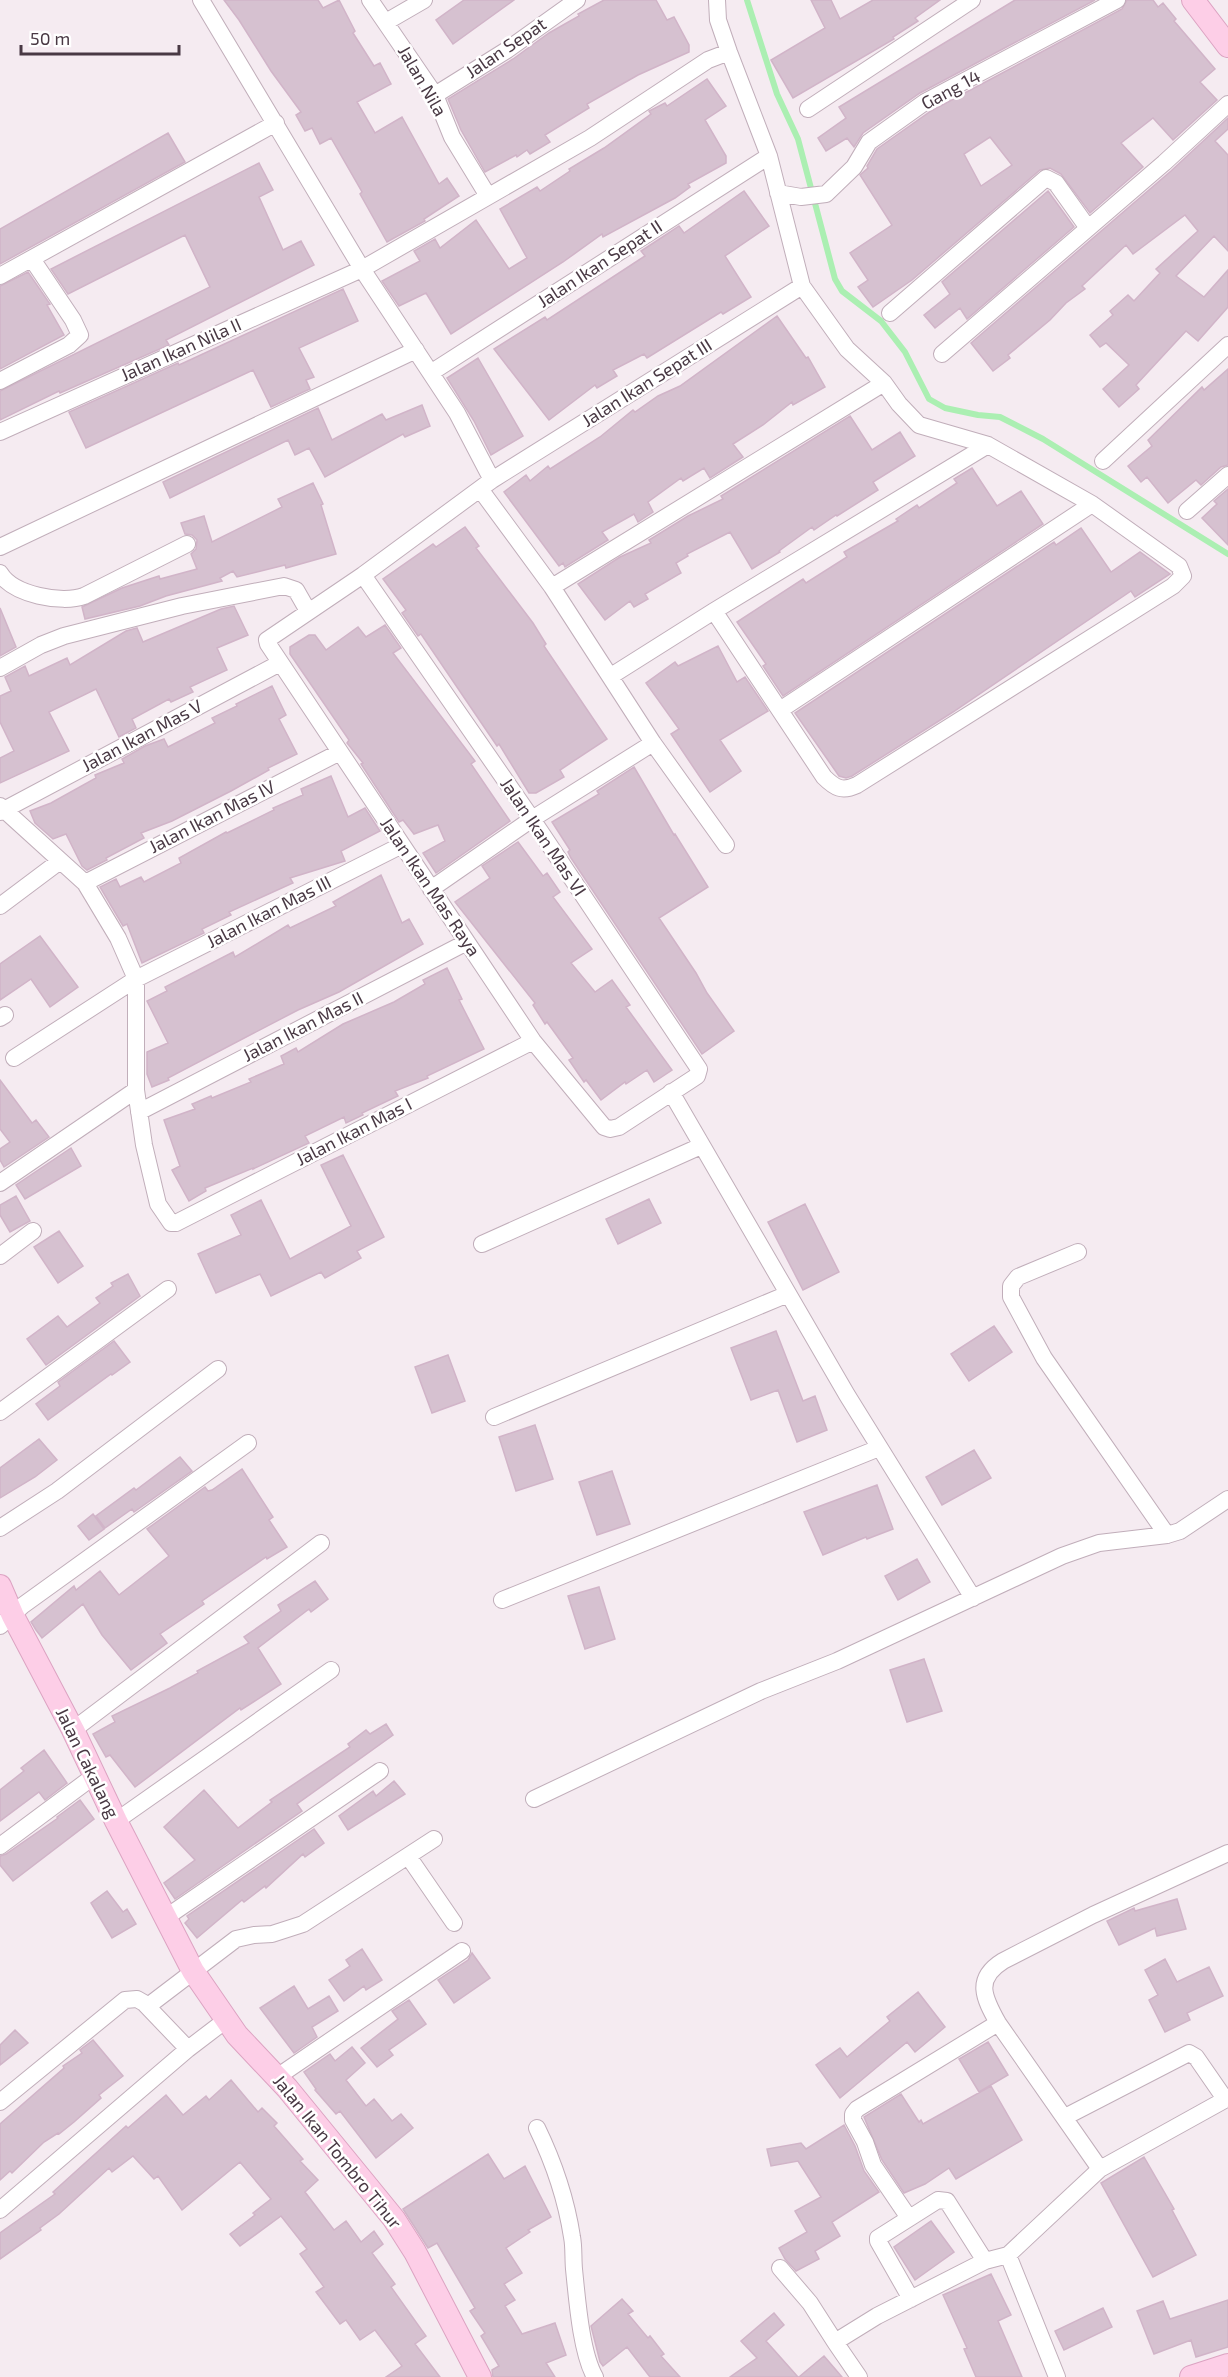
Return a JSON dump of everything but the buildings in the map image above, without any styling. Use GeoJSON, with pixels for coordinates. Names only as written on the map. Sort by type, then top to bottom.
{"type":"FeatureCollection","features":[{"type":"Feature","properties":{"kind":"street"},"geometry":{"type":"LineString","coordinates":[[201,0],[362,269],[457,413],[486,485],[612,676],[653,743],[726,845]]}},
{"type":"Feature","properties":{"kind":"street","name":"Jalan Nila"},"geometry":{"type":"LineString","coordinates":[[370,0],[435,95],[452,137],[488,196]]}},
{"type":"Feature","properties":{"kind":"street"},"geometry":{"type":"LineString","coordinates":[[387,22],[424,0]]}},
{"type":"Feature","properties":{"kind":"street","name":"Jalan Sepat"},"geometry":{"type":"LineString","coordinates":[[435,95],[507,50],[577,0]]}},
{"type":"Feature","properties":{"kind":"street"},"geometry":{"type":"LineString","coordinates":[[714,612],[824,777],[836,788],[846,789],[857,785],[1182,579],[1183,574],[1179,566],[1092,504],[988,446],[919,425],[899,404],[884,383],[847,349],[802,286],[769,156],[718,20],[717,0]]}},
{"type":"Feature","properties":{"kind":"street"},"geometry":{"type":"LineString","coordinates":[[808,109],[972,0]]}},
{"type":"Feature","properties":{"kind":"street","name":"Gang 14"},"geometry":{"type":"LineString","coordinates":[[778,193],[801,197],[826,194],[854,167],[869,142],[925,102],[1117,0]]}},
{"type":"Feature","properties":{"kind":"street"},"geometry":{"type":"LineString","coordinates":[[1193,0],[1228,46]]}},
{"type":"Feature","properties":{"kind":"street","name":"Jalan Ikan Nila II"},"geometry":{"type":"LineString","coordinates":[[0,432],[362,269],[590,138],[708,60],[729,52]]}},
{"type":"Feature","properties":{"kind":"street"},"geometry":{"type":"LineString","coordinates":[[942,354],[1228,104]]}},
{"type":"Feature","properties":{"kind":"street"},"geometry":{"type":"LineString","coordinates":[[0,276],[276,123]]}},
{"type":"Feature","properties":{"kind":"street","name":"Jalan Ikan Sepat II"},"geometry":{"type":"LineString","coordinates":[[432,372],[769,156]]}},
{"type":"Feature","properties":{"kind":"street"},"geometry":{"type":"LineString","coordinates":[[890,313],[1046,178],[1056,183],[1088,228]]}},
{"type":"Feature","properties":{"kind":"street"},"geometry":{"type":"LineString","coordinates":[[0,381],[69,345],[80,335],[80,331],[32,259]]}},
{"type":"Feature","properties":{"kind":"street","name":"Jalan Ikan Sepat III"},"geometry":{"type":"LineString","coordinates":[[267,640],[486,485],[802,286]]}},
{"type":"Feature","properties":{"kind":"street"},"geometry":{"type":"LineString","coordinates":[[1102,461],[1228,345]]}},
{"type":"Feature","properties":{"kind":"street"},"geometry":{"type":"LineString","coordinates":[[0,547],[416,350]]}},
{"type":"Feature","properties":{"kind":"street"},"geometry":{"type":"LineString","coordinates":[[552,587],[884,383]]}},
{"type":"Feature","properties":{"kind":"street"},"geometry":{"type":"LineString","coordinates":[[612,676],[988,446]]}},
{"type":"Feature","properties":{"kind":"street"},"geometry":{"type":"LineString","coordinates":[[1187,511],[1228,475]]}},
{"type":"Feature","properties":{"kind":"street"},"geometry":{"type":"LineString","coordinates":[[780,710],[1092,504]]}},
{"type":"Feature","properties":{"kind":"street"},"geometry":{"type":"LineString","coordinates":[[0,573],[6,581],[33,594],[60,600],[72,599],[84,596],[188,544]]}},
{"type":"Feature","properties":{"kind":"street","name":"Jalan Ikan Mas VI"},"geometry":{"type":"LineString","coordinates":[[363,574],[532,819],[699,1069],[698,1075],[671,1092]]}},
{"type":"Feature","properties":{"kind":"street"},"geometry":{"type":"LineString","coordinates":[[0,668],[41,645],[64,636],[182,606],[284,586],[296,590],[308,610]]}},
{"type":"Feature","properties":{"kind":"street","name":"Jalan Ikan Mas Raya"},"geometry":{"type":"LineString","coordinates":[[267,640],[280,663],[532,1041],[604,1126],[610,1129],[619,1127],[671,1092]]}},
{"type":"Feature","properties":{"kind":"street","name":"Jalan Ikan Mas V"},"geometry":{"type":"LineString","coordinates":[[1,809],[280,663]]}},
{"type":"Feature","properties":{"kind":"street"},"geometry":{"type":"LineString","coordinates":[[431,889],[532,819],[653,743]]}},
{"type":"Feature","properties":{"kind":"street","name":"Jalan Ikan Mas IV"},"geometry":{"type":"LineString","coordinates":[[85,883],[340,752]]}},
{"type":"Feature","properties":{"kind":"street"},"geometry":{"type":"LineString","coordinates":[[1,809],[85,883],[118,938],[136,979],[136,1090],[139,1112]]}},
{"type":"Feature","properties":{"kind":"street","name":"Jalan Ikan Mas III"},"geometry":{"type":"LineString","coordinates":[[14,1058],[136,979],[402,845]]}},
{"type":"Feature","properties":{"kind":"street"},"geometry":{"type":"LineString","coordinates":[[0,906],[60,861]]}},
{"type":"Feature","properties":{"kind":"street","name":"Jalan Ikan Mas II"},"geometry":{"type":"LineString","coordinates":[[139,1112],[466,942]]}},
{"type":"Feature","properties":{"kind":"street","name":"Jalan Ikan Mas I"},"geometry":{"type":"LineString","coordinates":[[139,1112],[158,1204],[169,1222],[176,1224],[532,1041]]}},
{"type":"Feature","properties":{"kind":"street"},"geometry":{"type":"LineString","coordinates":[[0,1183],[136,1090]]}},
{"type":"Feature","properties":{"kind":"street"},"geometry":{"type":"LineString","coordinates":[[671,1092],[879,1448],[973,1598]]}},
{"type":"Feature","properties":{"kind":"street"},"geometry":{"type":"LineString","coordinates":[[482,1244],[701,1146]]}},
{"type":"Feature","properties":{"kind":"street"},"geometry":{"type":"LineString","coordinates":[[0,1256],[33,1232]]}},
{"type":"Feature","properties":{"kind":"street"},"geometry":{"type":"LineString","coordinates":[[1078,1252],[1018,1277],[1011,1286],[1011,1297],[1044,1358],[1167,1535]]}},
{"type":"Feature","properties":{"kind":"street"},"geometry":{"type":"LineString","coordinates":[[0,1412],[168,1289]]}},
{"type":"Feature","properties":{"kind":"street"},"geometry":{"type":"LineString","coordinates":[[494,1417],[788,1294]]}},
{"type":"Feature","properties":{"kind":"street"},"geometry":{"type":"LineString","coordinates":[[0,1528],[57,1491],[218,1369]]}},
{"type":"Feature","properties":{"kind":"street"},"geometry":{"type":"LineString","coordinates":[[6,1621],[22,1606],[248,1443]]}},
{"type":"Feature","properties":{"kind":"street"},"geometry":{"type":"LineString","coordinates":[[502,1600],[879,1448]]}},
{"type":"Feature","properties":{"kind":"street"},"geometry":{"type":"LineString","coordinates":[[534,1799],[761,1691],[837,1660],[1083,1547],[1118,1540],[1167,1535],[1179,1531],[1228,1499]]}},
{"type":"Feature","properties":{"kind":"street"},"geometry":{"type":"LineString","coordinates":[[73,1730],[321,1543]]}},
{"type":"Feature","properties":{"kind":"street","name":"Jalan Cakalang"},"geometry":{"type":"LineString","coordinates":[[0,1586],[6,1621],[73,1730],[176,1939]]}},
{"type":"Feature","properties":{"kind":"street"},"geometry":{"type":"LineString","coordinates":[[116,1821],[331,1670]]}},
{"type":"Feature","properties":{"kind":"street"},"geometry":{"type":"LineString","coordinates":[[165,1918],[380,1772]]}},
{"type":"Feature","properties":{"kind":"street"},"geometry":{"type":"LineString","coordinates":[[0,1846],[94,1776]]}},
{"type":"Feature","properties":{"kind":"street"},"geometry":{"type":"LineString","coordinates":[[148,2006],[236,1940],[254,1935],[272,1934],[303,1924],[434,1839]]}},
{"type":"Feature","properties":{"kind":"street"},"geometry":{"type":"LineString","coordinates":[[1100,2169],[998,2023],[985,1999],[984,1985],[996,1965],[1093,1915],[1228,1853]]}},
{"type":"Feature","properties":{"kind":"street"},"geometry":{"type":"LineString","coordinates":[[408,1856],[454,1923]]}},
{"type":"Feature","properties":{"kind":"street","name":"Jalan Ikan Tombro Tihur"},"geometry":{"type":"LineString","coordinates":[[176,1939],[193,1971],[226,2020],[316,2121],[394,2218],[415,2252],[480,2377]]}},
{"type":"Feature","properties":{"kind":"street"},"geometry":{"type":"LineString","coordinates":[[277,2077],[462,1951]]}},
{"type":"Feature","properties":{"kind":"street"},"geometry":{"type":"LineString","coordinates":[[0,2102],[124,2000],[137,1999],[148,2006],[188,2049]]}},
{"type":"Feature","properties":{"kind":"street"},"geometry":{"type":"LineString","coordinates":[[0,2210],[188,2049],[226,2020]]}},
{"type":"Feature","properties":{"kind":"street"},"geometry":{"type":"LineString","coordinates":[[909,2218],[873,2165],[865,2142],[853,2120],[853,2114],[857,2109],[998,2023]]}},
{"type":"Feature","properties":{"kind":"street"},"geometry":{"type":"LineString","coordinates":[[835,2342],[877,2316],[985,2261],[1008,2255],[1100,2169],[1226,2099],[1196,2057],[1189,2053],[1065,2117]]}},
{"type":"Feature","properties":{"kind":"street"},"geometry":{"type":"LineString","coordinates":[[537,2128],[554,2163],[566,2207],[573,2239],[574,2269],[588,2365],[595,2377]]}},
{"type":"Feature","properties":{"kind":"street"},"geometry":{"type":"LineString","coordinates":[[911,2299],[878,2241],[881,2235],[939,2199],[946,2200],[985,2261]]}},
{"type":"Feature","properties":{"kind":"street"},"geometry":{"type":"LineString","coordinates":[[1008,2255],[1058,2377]]}},
{"type":"Feature","properties":{"kind":"street"},"geometry":{"type":"LineString","coordinates":[[780,2268],[810,2303],[859,2377]]}},
{"type":"Feature","properties":{"kind":"street"},"geometry":{"type":"LineString","coordinates":[[1191,2377],[1228,2365]]}},
{"type":"Feature","properties":{"kind":"waterway"},"geometry":{"type":"LineString","coordinates":[[747,0],[777,94],[798,139],[835,279],[842,291],[881,321],[905,352],[929,399],[945,408],[1000,417],[1043,439],[1228,554]]}}]}
